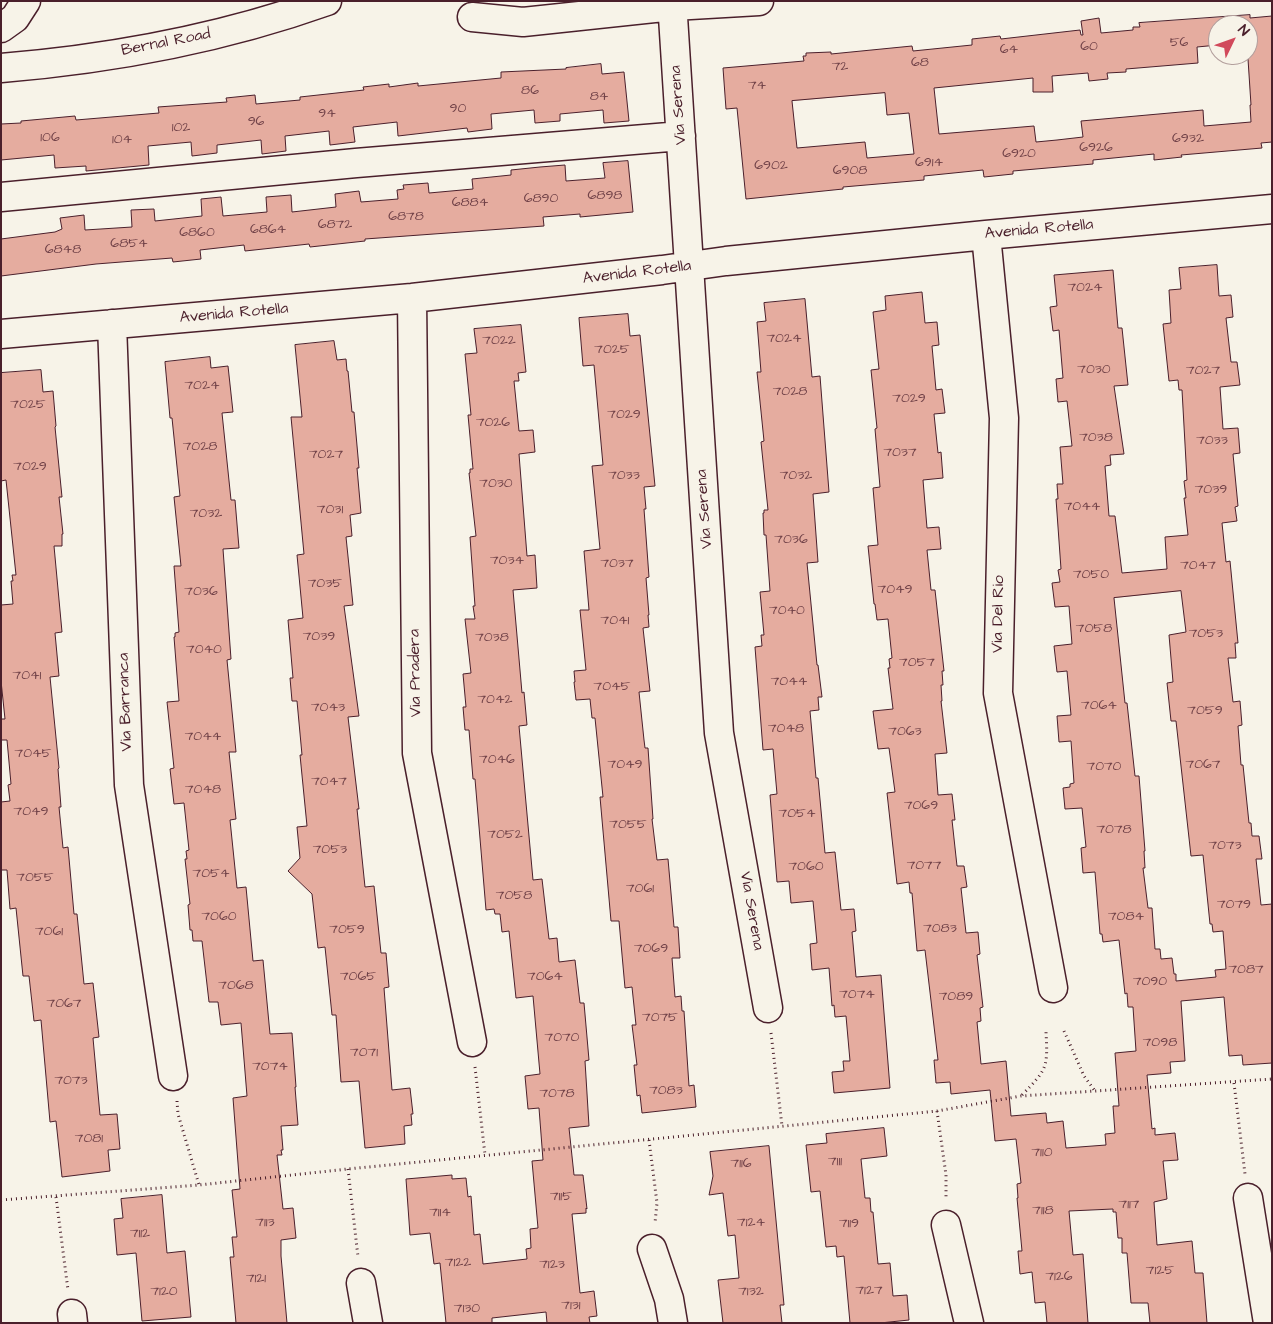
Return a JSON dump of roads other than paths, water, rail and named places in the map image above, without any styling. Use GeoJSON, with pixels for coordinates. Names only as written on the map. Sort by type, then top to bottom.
{"type":"FeatureCollection","features":[{"type":"Feature","properties":{"kind":"street"},"geometry":{"type":"LineString","coordinates":[[1,28],[15,18],[26,1]]}},
{"type":"Feature","properties":{"kind":"street","name":"Bernal Road"},"geometry":{"type":"LineString","coordinates":[[1,68],[114,54],[202,37],[290,14],[327,1]]}},
{"type":"Feature","properties":{"kind":"street"},"geometry":{"type":"LineString","coordinates":[[472,17],[523,22],[672,4],[759,1]]}},
{"type":"Feature","properties":{"kind":"street","name":"Via Serena"},"geometry":{"type":"LineString","coordinates":[[672,4],[719,733],[768,1008]]}},
{"type":"Feature","properties":{"kind":"street"},"geometry":{"type":"LineString","coordinates":[[1,197],[347,164],[681,136]]}},
{"type":"Feature","properties":{"kind":"street","name":"Avenida Rotella"},"geometry":{"type":"LineString","coordinates":[[1,334],[412,298],[726,261],[1272,209]]}},
{"type":"Feature","properties":{"kind":"street","name":"Via Del Rio"},"geometry":{"type":"LineString","coordinates":[[986,235],[1004,418],[998,693],[1053,988]]}},
{"type":"Feature","properties":{"kind":"street","name":"Via Pradera"},"geometry":{"type":"LineString","coordinates":[[412,298],[417,753],[472,1042]]}},
{"type":"Feature","properties":{"kind":"street","name":"Via Barranca"},"geometry":{"type":"LineString","coordinates":[[112,324],[128,785],[173,1076]]}},
{"type":"Feature","properties":{"kind":"street"},"geometry":{"type":"LineString","coordinates":[[1248,1198],[1268,1323]]}},
{"type":"Feature","properties":{"kind":"street"},"geometry":{"type":"LineString","coordinates":[[946,1225],[969,1323]]}},
{"type":"Feature","properties":{"kind":"street"},"geometry":{"type":"LineString","coordinates":[[652,1249],[669,1299],[673,1323]]}},
{"type":"Feature","properties":{"kind":"street"},"geometry":{"type":"LineString","coordinates":[[361,1283],[368,1323]]}}]}
